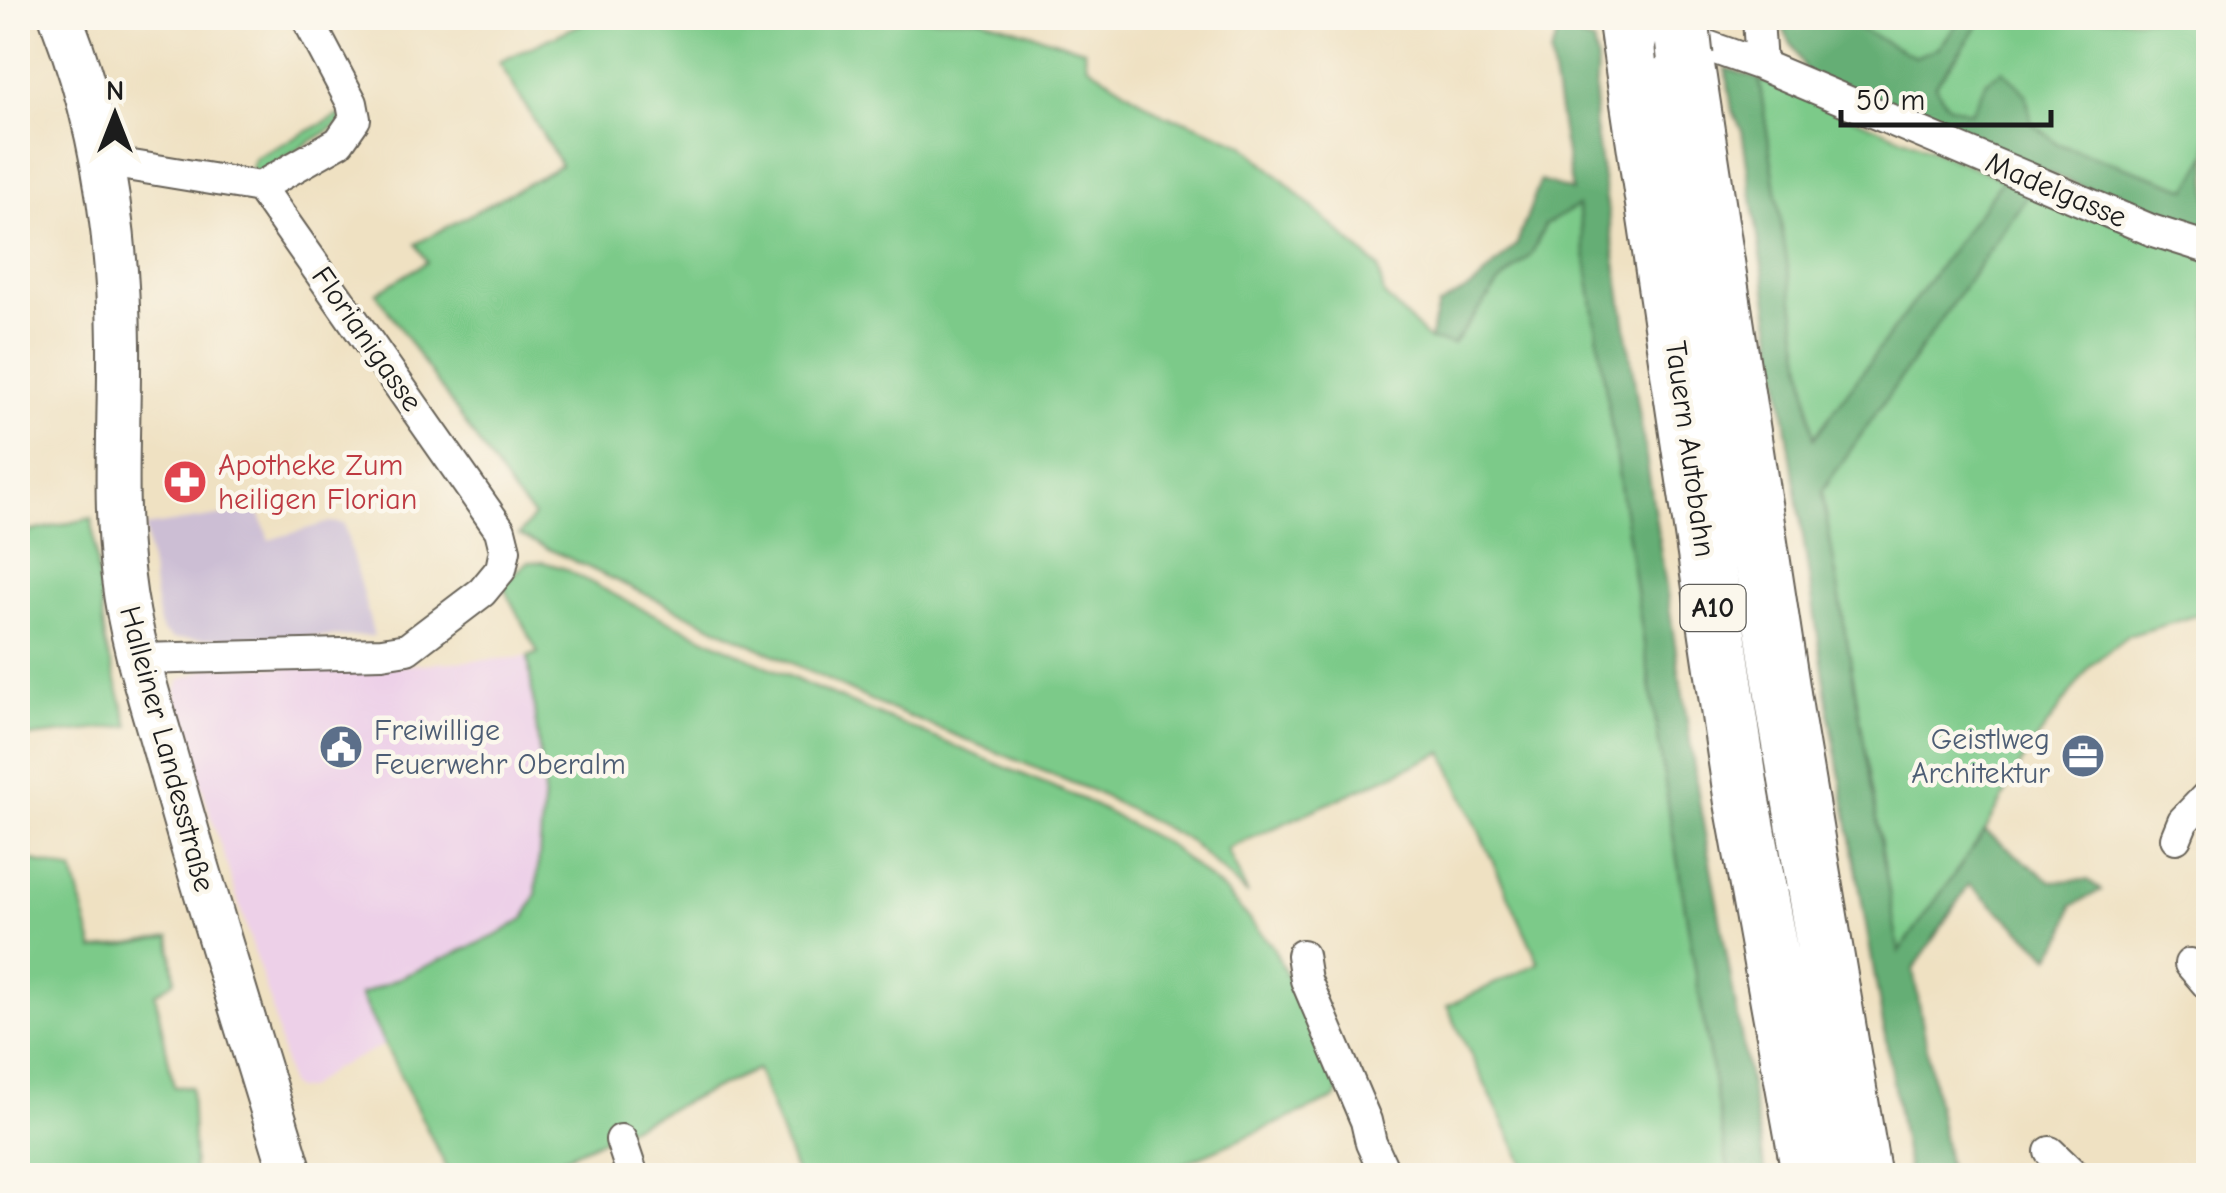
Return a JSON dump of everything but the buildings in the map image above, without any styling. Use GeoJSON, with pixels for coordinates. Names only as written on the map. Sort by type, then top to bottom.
{"type":"FeatureCollection","features":[{"type":"Feature","properties":{"kind":"highway","name":"Tauern Autobahn"},"geometry":{"type":"LineString","coordinates":[[1627,25],[1742,799],[1810,1176]]}},
{"type":"Feature","properties":{"kind":"highway","name":"Tauern Autobahn"},"geometry":{"type":"LineString","coordinates":[[1682,31],[1787,723],[1863,1176]]}},
{"type":"Feature","properties":{"kind":"main road","name":"Halleiner Landesstraße"},"geometry":{"type":"LineString","coordinates":[[61,18],[82,74],[115,242],[122,574],[139,659],[189,839],[292,1176]]}},
{"type":"Feature","properties":{"kind":"street"},"geometry":{"type":"LineString","coordinates":[[102,161],[260,187],[340,142],[354,119],[352,103],[306,18]]}},
{"type":"Feature","properties":{"kind":"street"},"geometry":{"type":"LineString","coordinates":[[1758,18],[1761,65]]}},
{"type":"Feature","properties":{"kind":"street","name":"Madelgasse"},"geometry":{"type":"LineString","coordinates":[[1627,25],[1761,65],[2150,230],[2208,248]]}},
{"type":"Feature","properties":{"kind":"street","name":"Florianigasse"},"geometry":{"type":"LineString","coordinates":[[139,659],[382,653],[407,649],[482,592],[501,569],[505,550],[500,530],[260,187]]}},
{"type":"Feature","properties":{"kind":"street"},"geometry":{"type":"LineString","coordinates":[[2176,838],[2183,822],[2208,795]]}},
{"type":"Feature","properties":{"kind":"street"},"geometry":{"type":"LineString","coordinates":[[1302,955],[1306,980],[1386,1176]]}},
{"type":"Feature","properties":{"kind":"street"},"geometry":{"type":"LineString","coordinates":[[621,1140],[634,1176]]}},
{"type":"Feature","properties":{"kind":"street"},"geometry":{"type":"LineString","coordinates":[[2050,1152],[2075,1176]]}},
{"type":"Feature","properties":{"kind":"shaded area"},"geometry":{"type":"Polygon","coordinates":[[[258,510],[269,540],[330,522],[344,524],[374,636],[173,639],[163,632],[145,527],[258,510]]]}},
{"type":"Feature","properties":{"kind":"shaded area"},"geometry":{"type":"Polygon","coordinates":[[[528,657],[544,791],[536,895],[525,918],[498,935],[361,995],[385,1045],[333,1069],[306,1089],[294,1089],[289,1084],[271,1004],[177,709],[175,692],[180,680],[210,667],[393,666],[528,657]]]}},
{"type":"Feature","properties":{"kind":"green space"},"geometry":{"type":"Polygon","coordinates":[[[594,18],[980,18],[1084,49],[1087,65],[1165,116],[1243,144],[1378,267],[1384,295],[1429,340],[1476,310],[1531,255],[1545,225],[1578,205],[1670,816],[1729,1175],[1529,1175],[1447,1006],[1539,963],[1443,752],[1227,849],[1248,895],[1188,840],[1095,792],[883,706],[519,535],[534,516],[514,495],[376,293],[427,262],[416,244],[561,165],[499,62],[594,18]]]}},
{"type":"Feature","properties":{"kind":"green space"},"geometry":{"type":"Polygon","coordinates":[[[1777,18],[1838,18],[1915,57],[1940,47],[1961,18],[1984,18],[1935,85],[1947,105],[1971,113],[1987,81],[2003,70],[2026,94],[2031,122],[2058,144],[2188,189],[2208,153],[2208,237],[1809,77],[1777,18]]]}},
{"type":"Feature","properties":{"kind":"green space"},"geometry":{"type":"Polygon","coordinates":[[[1838,18],[1961,18],[1940,47],[1915,57],[1838,18]]]}},
{"type":"Feature","properties":{"kind":"green space"},"geometry":{"type":"Polygon","coordinates":[[[1984,18],[2208,18],[2208,153],[2188,189],[2058,144],[2031,122],[2026,94],[1987,81],[1970,114],[1947,105],[1935,86],[1984,18]]]}},
{"type":"Feature","properties":{"kind":"green space"},"geometry":{"type":"Polygon","coordinates":[[[1559,30],[1593,42],[1597,62],[1594,121],[1700,806],[1766,1175],[1729,1175],[1670,816],[1578,206],[1545,225],[1531,255],[1500,282],[1453,344],[1429,340],[1438,306],[1474,286],[1517,244],[1540,181],[1572,191],[1550,55],[1559,30]]]}},
{"type":"Feature","properties":{"kind":"green space"},"geometry":{"type":"Polygon","coordinates":[[[1726,68],[1759,79],[1814,438],[2003,179],[2031,190],[1822,491],[1899,952],[1985,831],[2051,881],[2088,880],[2101,890],[2072,906],[2065,934],[2050,956],[1969,884],[1913,970],[1950,1175],[1909,1175],[1830,716],[1742,131],[1732,110],[1726,68]]]}},
{"type":"Feature","properties":{"kind":"green space"},"geometry":{"type":"Polygon","coordinates":[[[1759,79],[2003,179],[1814,440],[1759,79]]]}},
{"type":"Feature","properties":{"kind":"green space"},"geometry":{"type":"Polygon","coordinates":[[[342,114],[341,123],[257,174],[251,168],[255,158],[342,114]]]}},
{"type":"Feature","properties":{"kind":"green space"},"geometry":{"type":"Polygon","coordinates":[[[2031,190],[2208,258],[2208,612],[2128,636],[2091,665],[2027,753],[1985,831],[1899,954],[1822,491],[2031,190]]]}},
{"type":"Feature","properties":{"kind":"green space"},"geometry":{"type":"Polygon","coordinates":[[[18,493],[28,532],[92,518],[105,643],[129,726],[19,738],[30,860],[73,871],[94,950],[170,937],[175,980],[155,994],[174,1087],[191,1087],[194,1175],[18,1175],[18,493]]]}},
{"type":"Feature","properties":{"kind":"green space"},"geometry":{"type":"Polygon","coordinates":[[[528,562],[563,568],[808,685],[1084,800],[1167,844],[1225,892],[1273,947],[1340,1086],[1336,1098],[1158,1175],[797,1176],[757,1069],[525,1175],[450,1175],[360,995],[498,935],[525,918],[536,895],[544,791],[528,657],[538,653],[502,584],[528,562]]]}},
{"type":"Feature","properties":{"kind":"place","name":"Apotheke Zum heiligen Florian"},"geometry":{"type":"Point","coordinates":[185,482]}},
{"type":"Feature","properties":{"kind":"place","name":"Freiwillige Feuerwehr Oberalm"},"geometry":{"type":"Point","coordinates":[341,747]}},
{"type":"Feature","properties":{"kind":"place","name":"Geistlweg Architektur"},"geometry":{"type":"Point","coordinates":[2083,756]}}]}
